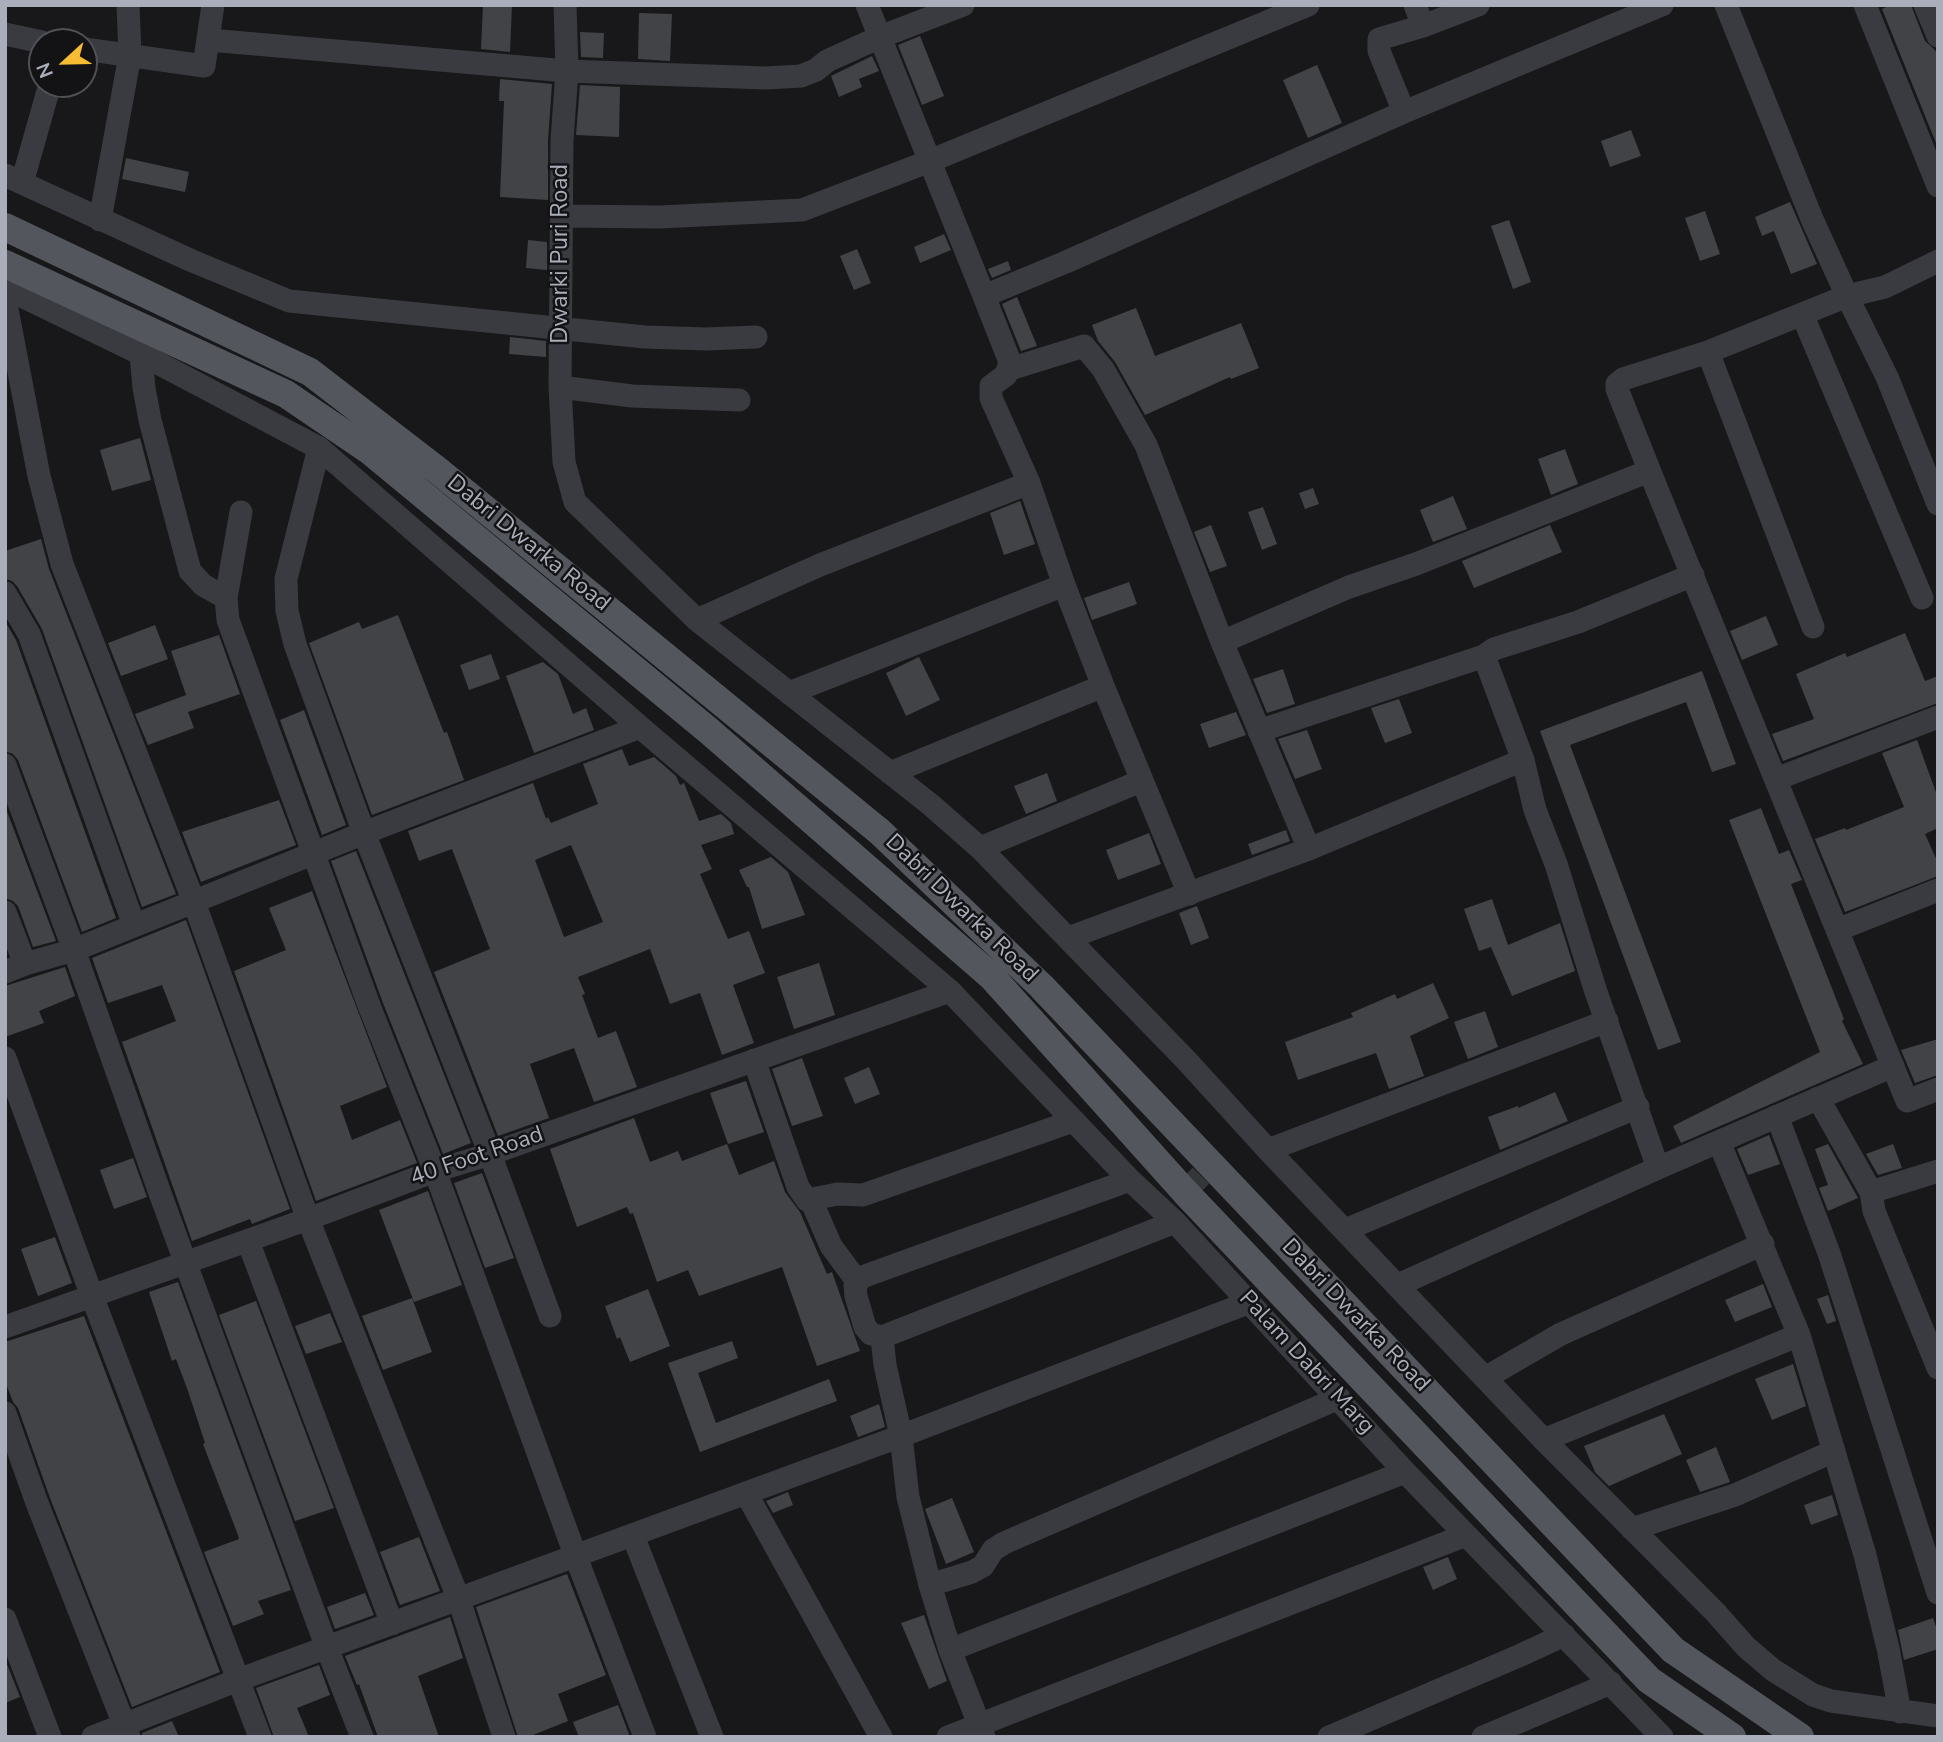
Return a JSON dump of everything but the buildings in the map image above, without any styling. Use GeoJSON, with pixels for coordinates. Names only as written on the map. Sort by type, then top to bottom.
{"type":"FeatureCollection","features":[{"type":"Feature","properties":{"kind":"main road","name":"Dabri Dwarka Road"},"geometry":{"type":"LineString","coordinates":[[5,227],[310,372],[436,469],[880,832],[1041,986],[1673,1650],[1800,1737]]}},
{"type":"Feature","properties":{"kind":"main road","name":"Dabri Dwarka Road"},"geometry":{"type":"LineString","coordinates":[[5,264],[286,394],[370,451],[709,730],[992,977],[1185,1192],[1649,1680],[1732,1737]]}},
{"type":"Feature","properties":{"kind":"street"},"geometry":{"type":"LineString","coordinates":[[100,220],[130,55],[128,5]]}},
{"type":"Feature","properties":{"kind":"street"},"geometry":{"type":"LineString","coordinates":[[98,51],[204,66],[213,5]]}},
{"type":"Feature","properties":{"kind":"street","name":"Dwarki Puri Road"},"geometry":{"type":"LineString","coordinates":[[565,5],[567,71],[562,140],[561,329],[564,462],[575,502],[697,620]]}},
{"type":"Feature","properties":{"kind":"street"},"geometry":{"type":"LineString","coordinates":[[867,5],[1010,362],[1010,369],[991,386],[990,392],[1029,483],[1102,686],[1189,894]]}},
{"type":"Feature","properties":{"kind":"street"},"geometry":{"type":"LineString","coordinates":[[209,40],[567,71],[739,77],[801,76],[880,37],[962,5]]}},
{"type":"Feature","properties":{"kind":"street"},"geometry":{"type":"LineString","coordinates":[[562,216],[660,217],[802,210],[930,161],[1308,5]]}},
{"type":"Feature","properties":{"kind":"street"},"geometry":{"type":"LineString","coordinates":[[1404,112],[1377,44],[1379,39],[1419,16],[1478,5]]}},
{"type":"Feature","properties":{"kind":"street"},"geometry":{"type":"LineString","coordinates":[[984,296],[1079,257],[1404,112],[1662,5]]}},
{"type":"Feature","properties":{"kind":"street"},"geometry":{"type":"LineString","coordinates":[[1726,5],[1812,219],[1887,377],[1938,504]]}},
{"type":"Feature","properties":{"kind":"street"},"geometry":{"type":"LineString","coordinates":[[1865,5],[1938,186]]}},
{"type":"Feature","properties":{"kind":"street"},"geometry":{"type":"LineString","coordinates":[[1925,5],[1938,36]]}},
{"type":"Feature","properties":{"kind":"street"},"geometry":{"type":"LineString","coordinates":[[5,34],[28,39]]}},
{"type":"Feature","properties":{"kind":"street"},"geometry":{"type":"LineString","coordinates":[[45,98],[14,179],[100,220],[289,301],[645,337],[756,337]]}},
{"type":"Feature","properties":{"kind":"street"},"geometry":{"type":"LineString","coordinates":[[1938,261],[1885,286],[1847,296],[1708,352],[1623,379],[1616,384],[1649,471],[1907,1101],[1938,1089]]}},
{"type":"Feature","properties":{"kind":"street","name":"Palam Dabri Marg"},"geometry":{"type":"LineString","coordinates":[[5,288],[141,354],[318,449],[950,991],[1130,1180],[1175,1222],[1405,1472],[1661,1737]]}},
{"type":"Feature","properties":{"kind":"street"},"geometry":{"type":"LineString","coordinates":[[5,299],[39,476],[62,564],[194,902],[308,1219],[458,1600],[504,1737]]}},
{"type":"Feature","properties":{"kind":"street"},"geometry":{"type":"LineString","coordinates":[[1802,314],[1922,598]]}},
{"type":"Feature","properties":{"kind":"street"},"geometry":{"type":"LineString","coordinates":[[1010,369],[1084,346],[1093,355],[1146,445],[1222,642],[1310,849]]}},
{"type":"Feature","properties":{"kind":"street"},"geometry":{"type":"LineString","coordinates":[[1708,352],[1813,626]]}},
{"type":"Feature","properties":{"kind":"street"},"geometry":{"type":"LineString","coordinates":[[141,354],[150,420],[190,571],[203,584],[226,598]]}},
{"type":"Feature","properties":{"kind":"street"},"geometry":{"type":"LineString","coordinates":[[561,387],[632,396],[739,400]]}},
{"type":"Feature","properties":{"kind":"street"},"geometry":{"type":"LineString","coordinates":[[318,449],[286,579],[287,611],[295,644],[364,834],[490,1154],[550,1316]]}},
{"type":"Feature","properties":{"kind":"street"},"geometry":{"type":"LineString","coordinates":[[1222,642],[1349,587],[1416,564],[1649,471]]}},
{"type":"Feature","properties":{"kind":"street"},"geometry":{"type":"LineString","coordinates":[[1029,483],[820,565],[697,620],[980,848],[1186,1060],[1544,1440],[1746,1647],[1773,1670],[1813,1695],[1831,1701],[1938,1716]]}},
{"type":"Feature","properties":{"kind":"street"},"geometry":{"type":"LineString","coordinates":[[241,512],[226,598],[228,620],[370,1009],[435,1171],[645,1737]]}},
{"type":"Feature","properties":{"kind":"street"},"geometry":{"type":"LineString","coordinates":[[1259,731],[1484,656],[1494,649],[1578,622],[1693,575]]}},
{"type":"Feature","properties":{"kind":"street"},"geometry":{"type":"LineString","coordinates":[[789,693],[1064,585]]}},
{"type":"Feature","properties":{"kind":"street"},"geometry":{"type":"LineString","coordinates":[[5,593],[29,634],[134,925]]}},
{"type":"Feature","properties":{"kind":"street"},"geometry":{"type":"LineString","coordinates":[[1484,656],[1523,760],[1535,810],[1658,1168]]}},
{"type":"Feature","properties":{"kind":"street"},"geometry":{"type":"LineString","coordinates":[[890,773],[1102,686]]}},
{"type":"Feature","properties":{"kind":"street"},"geometry":{"type":"LineString","coordinates":[[1776,779],[1938,717]]}},
{"type":"Feature","properties":{"kind":"street"},"geometry":{"type":"LineString","coordinates":[[5,912],[15,968],[74,950],[640,727]]}},
{"type":"Feature","properties":{"kind":"street"},"geometry":{"type":"LineString","coordinates":[[1068,938],[1310,849],[1523,760]]}},
{"type":"Feature","properties":{"kind":"street"},"geometry":{"type":"LineString","coordinates":[[5,765],[327,1648],[362,1737]]}},
{"type":"Feature","properties":{"kind":"street"},"geometry":{"type":"LineString","coordinates":[[980,848],[1141,781]]}},
{"type":"Feature","properties":{"kind":"street"},"geometry":{"type":"LineString","coordinates":[[1838,930],[1938,890]]}},
{"type":"Feature","properties":{"kind":"street","name":"40 Foot Road"},"geometry":{"type":"LineString","coordinates":[[5,1327],[435,1171],[950,991]]}},
{"type":"Feature","properties":{"kind":"street"},"geometry":{"type":"LineString","coordinates":[[1268,1150],[1608,1021]]}},
{"type":"Feature","properties":{"kind":"street"},"geometry":{"type":"LineString","coordinates":[[5,1058],[92,1296],[260,1737]]}},
{"type":"Feature","properties":{"kind":"street"},"geometry":{"type":"LineString","coordinates":[[754,1060],[797,1187],[803,1198],[811,1200],[838,1194],[863,1195],[1073,1121]]}},
{"type":"Feature","properties":{"kind":"street"},"geometry":{"type":"LineString","coordinates":[[1398,1285],[1892,1066]]}},
{"type":"Feature","properties":{"kind":"street"},"geometry":{"type":"LineString","coordinates":[[1818,1098],[1871,1192],[1874,1211],[1927,1310],[1938,1368]]}},
{"type":"Feature","properties":{"kind":"street"},"geometry":{"type":"LineString","coordinates":[[1345,1230],[1638,1107]]}},
{"type":"Feature","properties":{"kind":"street"},"geometry":{"type":"LineString","coordinates":[[1777,1116],[1829,1254],[1938,1593]]}},
{"type":"Feature","properties":{"kind":"street"},"geometry":{"type":"LineString","coordinates":[[1719,1142],[1798,1335],[1865,1555],[1888,1648],[1900,1712]]}},
{"type":"Feature","properties":{"kind":"street"},"geometry":{"type":"LineString","coordinates":[[1871,1192],[1938,1171]]}},
{"type":"Feature","properties":{"kind":"street"},"geometry":{"type":"LineString","coordinates":[[1130,1180],[862,1277],[855,1285],[865,1327],[871,1334],[882,1337],[1175,1222]]}},
{"type":"Feature","properties":{"kind":"street"},"geometry":{"type":"LineString","coordinates":[[811,1200],[831,1246],[857,1281]]}},
{"type":"Feature","properties":{"kind":"street"},"geometry":{"type":"LineString","coordinates":[[248,1241],[392,1624]]}},
{"type":"Feature","properties":{"kind":"street"},"geometry":{"type":"LineString","coordinates":[[1485,1378],[1561,1334],[1762,1244]]}},
{"type":"Feature","properties":{"kind":"street"},"geometry":{"type":"LineString","coordinates":[[93,1737],[127,1731],[239,1680],[901,1436],[1250,1302]]}},
{"type":"Feature","properties":{"kind":"street"},"geometry":{"type":"LineString","coordinates":[[1544,1440],[1798,1335]]}},
{"type":"Feature","properties":{"kind":"street"},"geometry":{"type":"LineString","coordinates":[[882,1337],[885,1365],[901,1436],[908,1497],[930,1585],[950,1650],[981,1730]]}},
{"type":"Feature","properties":{"kind":"street"},"geometry":{"type":"LineString","coordinates":[[930,1585],[983,1566],[993,1550],[1004,1543],[1339,1398]]}},
{"type":"Feature","properties":{"kind":"street"},"geometry":{"type":"LineString","coordinates":[[5,1413],[37,1503],[127,1731]]}},
{"type":"Feature","properties":{"kind":"street"},"geometry":{"type":"LineString","coordinates":[[1632,1528],[1735,1495],[1834,1451]]}},
{"type":"Feature","properties":{"kind":"street"},"geometry":{"type":"LineString","coordinates":[[950,1650],[1405,1472]]}},
{"type":"Feature","properties":{"kind":"street"},"geometry":{"type":"LineString","coordinates":[[746,1493],[881,1737]]}},
{"type":"Feature","properties":{"kind":"street"},"geometry":{"type":"LineString","coordinates":[[948,1737],[981,1730],[1466,1535]]}},
{"type":"Feature","properties":{"kind":"street"},"geometry":{"type":"LineString","coordinates":[[633,1536],[712,1737]]}},
{"type":"Feature","properties":{"kind":"street"},"geometry":{"type":"LineString","coordinates":[[5,1619],[50,1737]]}},
{"type":"Feature","properties":{"kind":"street"},"geometry":{"type":"LineString","coordinates":[[1329,1737],[1521,1656],[1564,1634]]}},
{"type":"Feature","properties":{"kind":"street"},"geometry":{"type":"LineString","coordinates":[[1483,1737],[1611,1683]]}},
{"type":"Feature","properties":{"kind":"tunnel"},"geometry":{"type":"LineString","coordinates":[[1185,1192],[1211,1165]]}}]}
